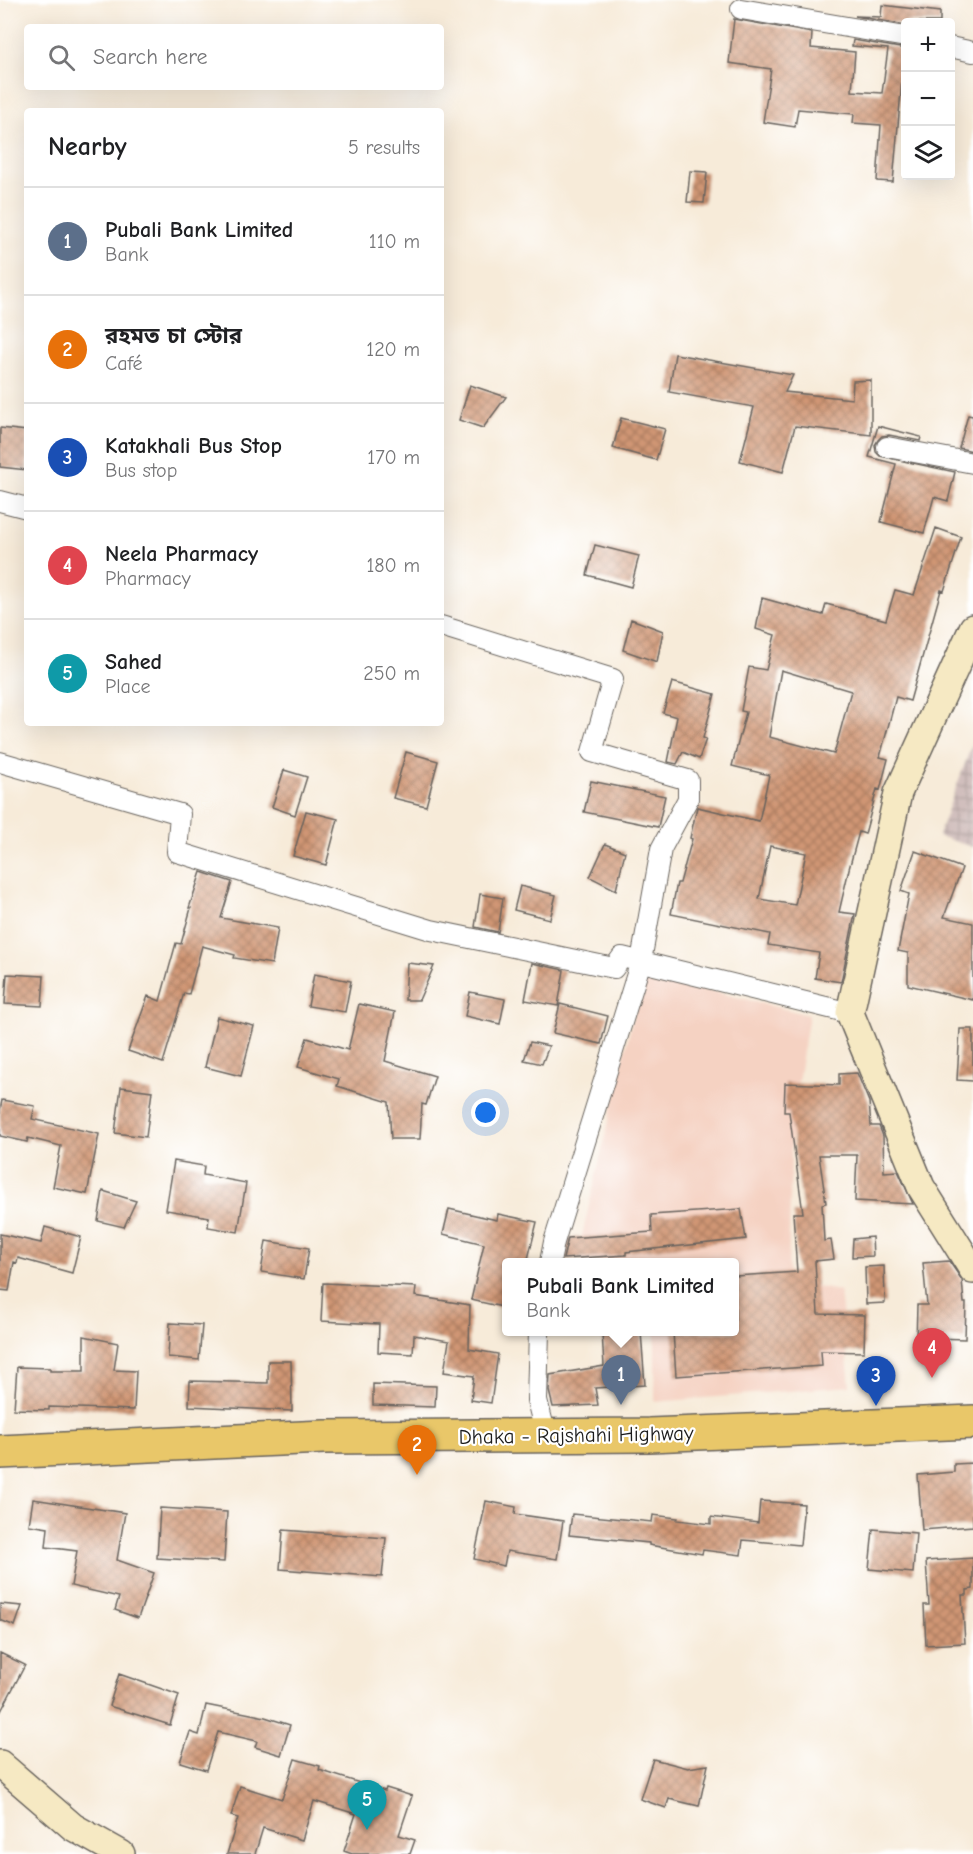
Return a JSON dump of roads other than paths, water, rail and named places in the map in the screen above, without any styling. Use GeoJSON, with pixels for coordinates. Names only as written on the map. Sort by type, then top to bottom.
{"type":"FeatureCollection","features":[{"type":"Feature","properties":{"kind":"highway","name":"Dhaka - Rajshahi Highway"},"geometry":{"type":"LineString","coordinates":[[0,1452],[324,1437],[648,1435],[973,1422]]}},
{"type":"Feature","properties":{"kind":"street"},"geometry":{"type":"LineString","coordinates":[[741,9],[901,37]]}},
{"type":"Feature","properties":{"kind":"street"},"geometry":{"type":"LineString","coordinates":[[955,48],[973,52]]}},
{"type":"Feature","properties":{"kind":"street"},"geometry":{"type":"LineString","coordinates":[[887,447],[973,463]]}},
{"type":"Feature","properties":{"kind":"street"},"geometry":{"type":"LineString","coordinates":[[0,501],[24,507]]}},
{"type":"Feature","properties":{"kind":"street"},"geometry":{"type":"LineString","coordinates":[[444,627],[613,678],[592,752],[688,780],[688,799],[660,849],[641,961],[551,1258]]}},
{"type":"Feature","properties":{"kind":"street"},"geometry":{"type":"LineString","coordinates":[[973,628],[898,793],[850,1013],[921,1186],[973,1270]]}},
{"type":"Feature","properties":{"kind":"street"},"geometry":{"type":"LineString","coordinates":[[0,762],[180,814],[177,852],[431,930],[614,968],[622,957],[850,1013]]}},
{"type":"Feature","properties":{"kind":"street"},"geometry":{"type":"LineString","coordinates":[[539,1336],[537,1400],[546,1436]]}},
{"type":"Feature","properties":{"kind":"street"},"geometry":{"type":"LineString","coordinates":[[0,1764],[73,1827],[121,1854]]}},
{"type":"Feature","properties":{"kind":"place","name":"Neela Pharmacy"},"geometry":{"type":"Point","coordinates":[932,1378]}},
{"type":"Feature","properties":{"kind":"place","name":"Pubali Bank Limited"},"geometry":{"type":"Point","coordinates":[621,1405]}},
{"type":"Feature","properties":{"kind":"place","name":"Katakhali Bus Stop"},"geometry":{"type":"Point","coordinates":[876,1406]}},
{"type":"Feature","properties":{"kind":"place","name":"রহমত চা স্টোর"},"geometry":{"type":"Point","coordinates":[417,1475]}},
{"type":"Feature","properties":{"kind":"place","name":"Sahed"},"geometry":{"type":"Point","coordinates":[367,1830]}}]}
